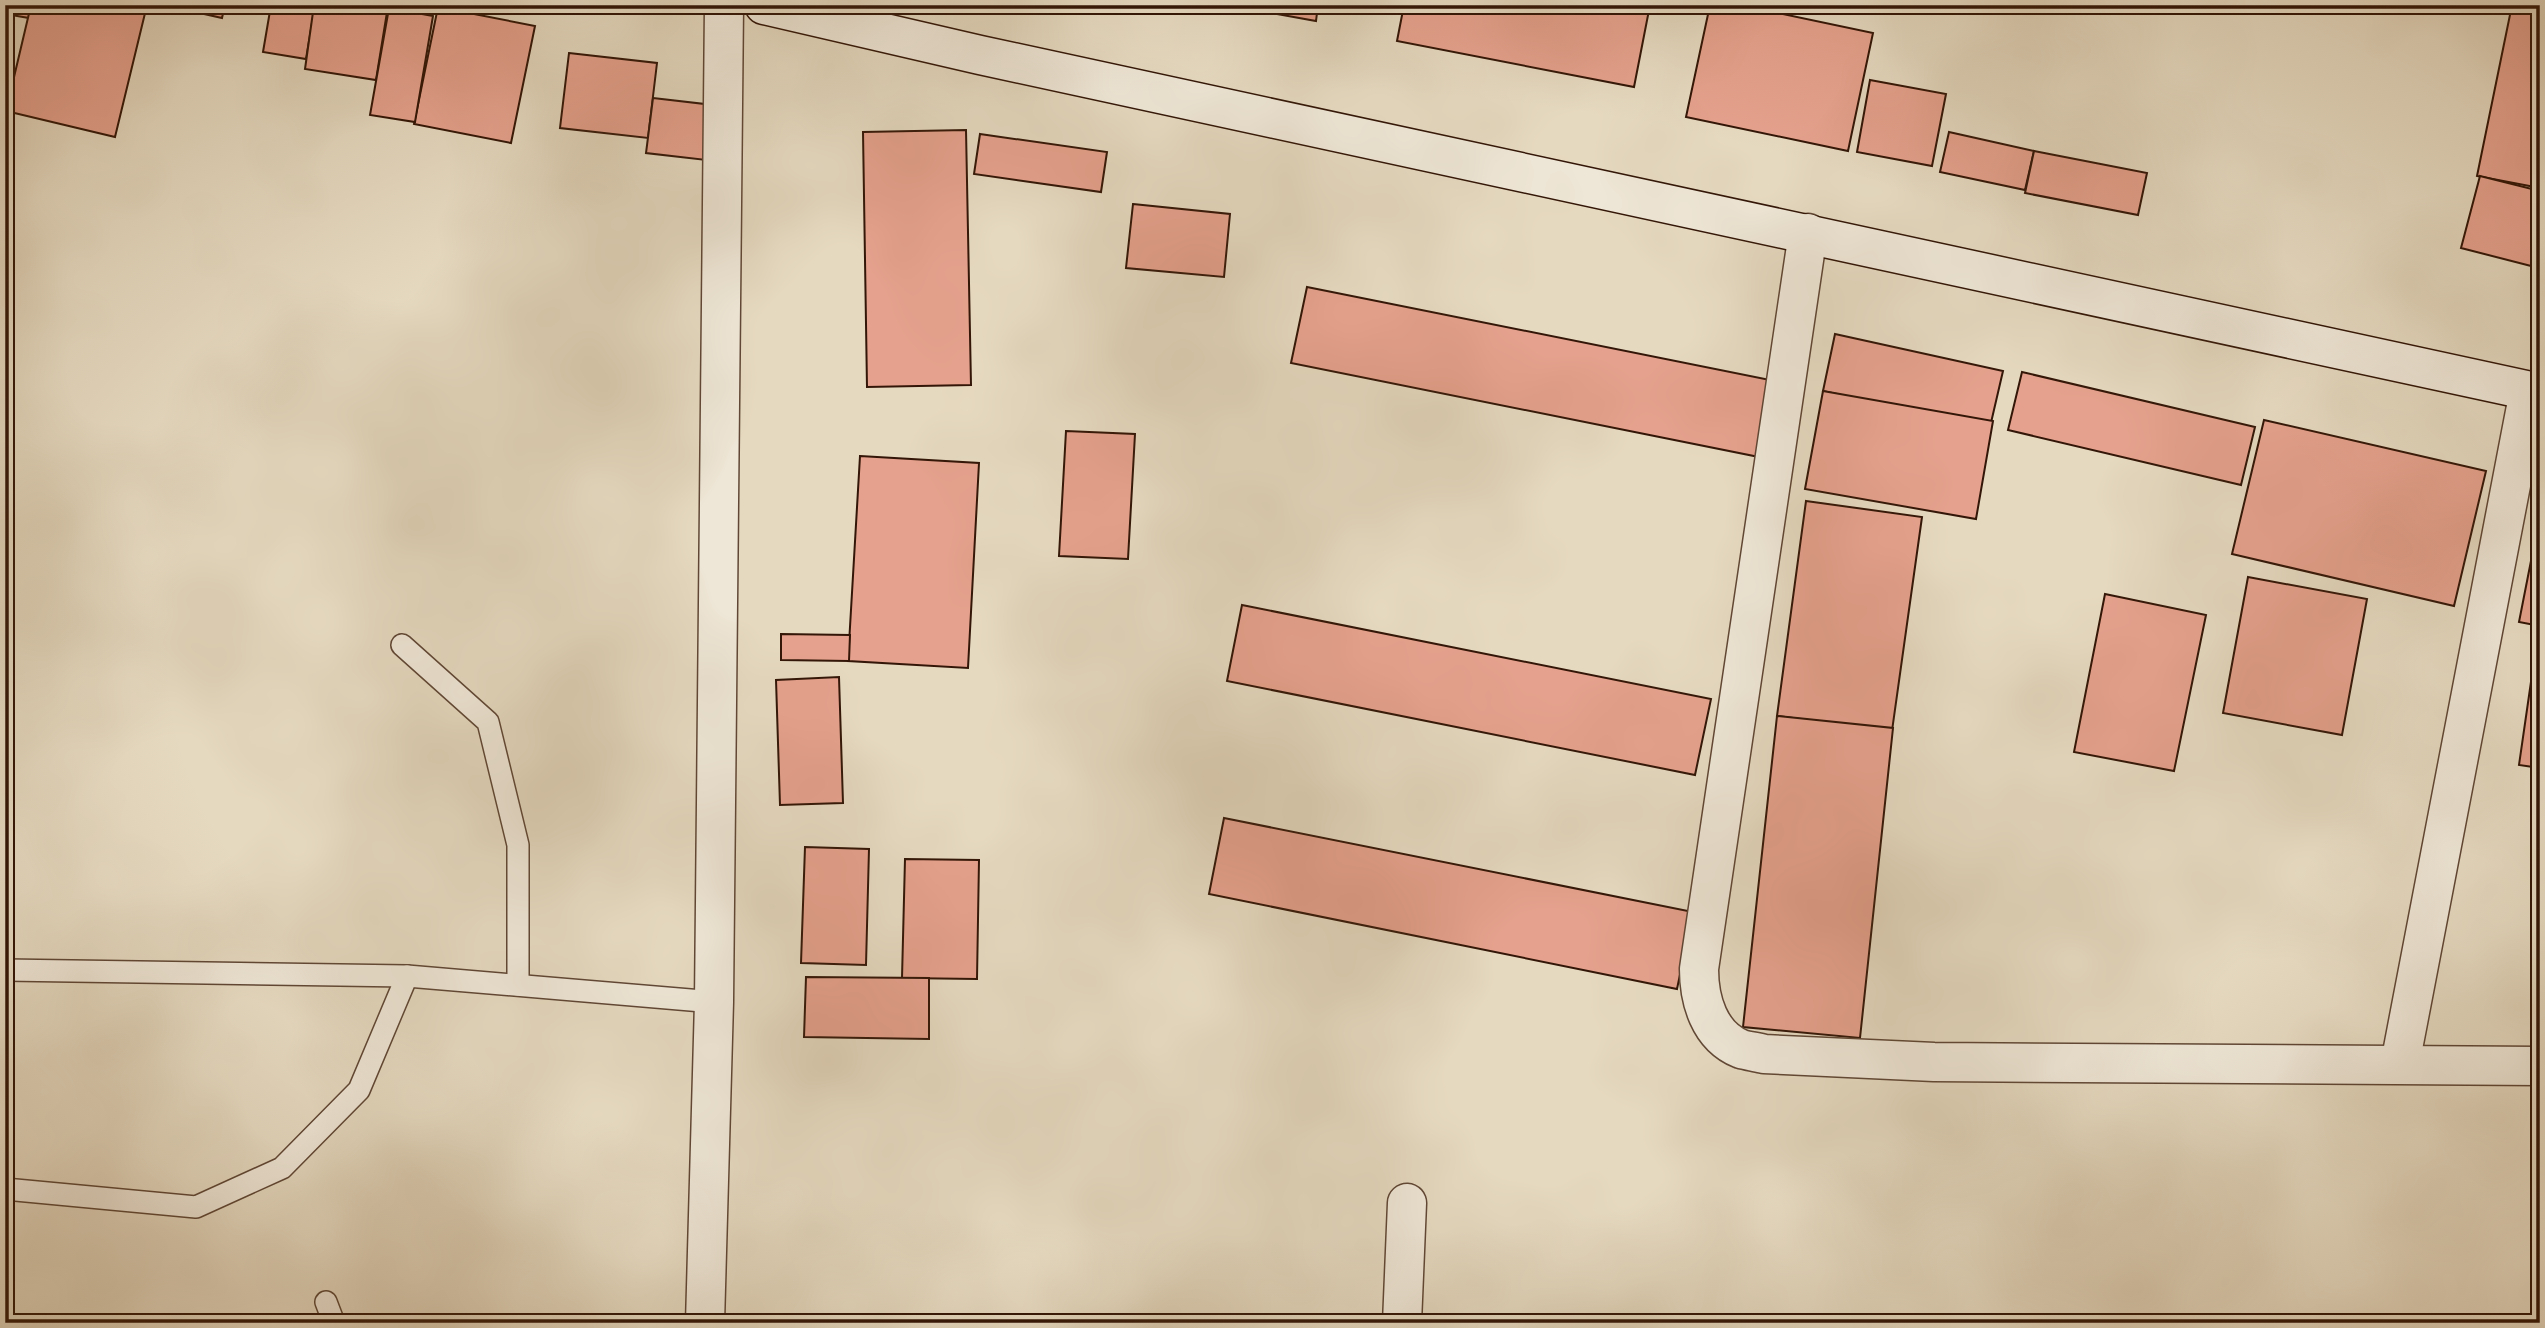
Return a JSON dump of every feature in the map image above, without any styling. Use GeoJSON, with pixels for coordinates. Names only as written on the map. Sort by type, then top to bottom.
{"type":"FeatureCollection","features":[{"type":"Feature","properties":{"kind":"street"},"geometry":{"type":"LineString","coordinates":[[705,1323],[714,1002],[724,5]]}},
{"type":"Feature","properties":{"kind":"street"},"geometry":{"type":"LineString","coordinates":[[764,5],[980,55],[2535,392],[2400,1064]]}},
{"type":"Feature","properties":{"kind":"street"},"geometry":{"type":"LineString","coordinates":[[1808,233],[1699,968],[1699,990],[1704,1009],[1724,1038],[1741,1049],[1764,1054],[1934,1062],[2540,1066]]}},
{"type":"Feature","properties":{"kind":"street"},"geometry":{"type":"LineString","coordinates":[[1402,1323],[1407,1203]]}},
{"type":"Feature","properties":{"kind":"lane"},"geometry":{"type":"LineString","coordinates":[[401,645],[488,722],[518,845],[518,985]]}},
{"type":"Feature","properties":{"kind":"lane"},"geometry":{"type":"LineString","coordinates":[[5,970],[407,976],[714,1002]]}},
{"type":"Feature","properties":{"kind":"lane"},"geometry":{"type":"LineString","coordinates":[[5,1189],[195,1207],[282,1168],[359,1090],[407,976]]}},
{"type":"Feature","properties":{"kind":"lane"},"geometry":{"type":"LineString","coordinates":[[327,1302],[334,1323]]}},
{"type":"Feature","properties":{"kind":"building"},"geometry":{"type":"Polygon","coordinates":[[[5,5],[37,5],[35,19],[5,14],[5,5]]]}},
{"type":"Feature","properties":{"kind":"building"},"geometry":{"type":"Polygon","coordinates":[[[31,5],[147,5],[115,137],[6,111],[31,5]]]}},
{"type":"Feature","properties":{"kind":"building"},"geometry":{"type":"Polygon","coordinates":[[[164,5],[225,5],[222,18],[164,5]]]}},
{"type":"Feature","properties":{"kind":"building"},"geometry":{"type":"Polygon","coordinates":[[[271,5],[315,5],[306,59],[263,52],[271,5]]]}},
{"type":"Feature","properties":{"kind":"building"},"geometry":{"type":"Polygon","coordinates":[[[314,5],[388,6],[376,80],[305,69],[314,5]]]}},
{"type":"Feature","properties":{"kind":"building"},"geometry":{"type":"Polygon","coordinates":[[[1227,5],[1318,5],[1316,21],[1227,5]]]}},
{"type":"Feature","properties":{"kind":"building"},"geometry":{"type":"Polygon","coordinates":[[[1404,5],[1650,5],[1634,87],[1397,41],[1404,5]]]}},
{"type":"Feature","properties":{"kind":"building"},"geometry":{"type":"Polygon","coordinates":[[[1710,5],[1740,5],[1873,33],[1848,151],[1686,117],[1710,5]]]}},
{"type":"Feature","properties":{"kind":"building"},"geometry":{"type":"Polygon","coordinates":[[[2512,5],[2540,5],[2540,188],[2477,176],[2512,5]]]}},
{"type":"Feature","properties":{"kind":"building"},"geometry":{"type":"Polygon","coordinates":[[[438,7],[535,26],[511,143],[414,124],[438,7]]]}},
{"type":"Feature","properties":{"kind":"building"},"geometry":{"type":"Polygon","coordinates":[[[389,8],[433,16],[415,122],[370,115],[389,8]]]}},
{"type":"Feature","properties":{"kind":"building"},"geometry":{"type":"Polygon","coordinates":[[[569,53],[657,63],[648,138],[560,128],[569,53]]]}},
{"type":"Feature","properties":{"kind":"building"},"geometry":{"type":"Polygon","coordinates":[[[1870,80],[1946,94],[1932,166],[1857,152],[1870,80]]]}},
{"type":"Feature","properties":{"kind":"building"},"geometry":{"type":"Polygon","coordinates":[[[653,98],[713,105],[706,160],[646,153],[653,98]]]}},
{"type":"Feature","properties":{"kind":"building"},"geometry":{"type":"Polygon","coordinates":[[[966,130],[971,385],[867,387],[863,132],[966,130]]]}},
{"type":"Feature","properties":{"kind":"building"},"geometry":{"type":"Polygon","coordinates":[[[1949,132],[2034,151],[2025,190],[1940,172],[1949,132]]]}},
{"type":"Feature","properties":{"kind":"building"},"geometry":{"type":"Polygon","coordinates":[[[980,134],[1107,152],[1101,192],[974,174],[980,134]]]}},
{"type":"Feature","properties":{"kind":"building"},"geometry":{"type":"Polygon","coordinates":[[[2034,151],[2147,173],[2138,215],[2025,193],[2034,151]]]}},
{"type":"Feature","properties":{"kind":"building"},"geometry":{"type":"Polygon","coordinates":[[[2480,176],[2540,191],[2540,250],[2535,267],[2461,248],[2480,176]]]}},
{"type":"Feature","properties":{"kind":"building"},"geometry":{"type":"Polygon","coordinates":[[[1133,204],[1230,214],[1224,277],[1126,268],[1133,204]]]}},
{"type":"Feature","properties":{"kind":"building"},"geometry":{"type":"Polygon","coordinates":[[[1307,287],[1775,381],[1759,457],[1291,363],[1307,287]]]}},
{"type":"Feature","properties":{"kind":"building"},"geometry":{"type":"Polygon","coordinates":[[[1835,334],[2003,371],[1990,427],[1823,391],[1835,334]]]}},
{"type":"Feature","properties":{"kind":"building"},"geometry":{"type":"Polygon","coordinates":[[[2022,372],[2255,427],[2241,485],[2008,430],[2022,372]]]}},
{"type":"Feature","properties":{"kind":"building"},"geometry":{"type":"Polygon","coordinates":[[[1823,391],[1993,421],[1976,519],[1805,489],[1823,391]]]}},
{"type":"Feature","properties":{"kind":"building"},"geometry":{"type":"Polygon","coordinates":[[[2264,420],[2486,471],[2454,606],[2232,554],[2264,420]]]}},
{"type":"Feature","properties":{"kind":"building"},"geometry":{"type":"Polygon","coordinates":[[[1066,431],[1135,434],[1128,559],[1059,556],[1066,431]]]}},
{"type":"Feature","properties":{"kind":"building"},"geometry":{"type":"Polygon","coordinates":[[[860,456],[979,463],[968,668],[848,661],[860,456]]]}},
{"type":"Feature","properties":{"kind":"building"},"geometry":{"type":"Polygon","coordinates":[[[1806,501],[1922,517],[1892,731],[1777,716],[1806,501]]]}},
{"type":"Feature","properties":{"kind":"building"},"geometry":{"type":"Polygon","coordinates":[[[2540,515],[2540,626],[2519,622],[2540,515]]]}},
{"type":"Feature","properties":{"kind":"building"},"geometry":{"type":"Polygon","coordinates":[[[2248,577],[2367,599],[2342,735],[2223,713],[2248,577]]]}},
{"type":"Feature","properties":{"kind":"building"},"geometry":{"type":"Polygon","coordinates":[[[2105,594],[2206,615],[2174,771],[2074,752],[2105,594]]]}},
{"type":"Feature","properties":{"kind":"building"},"geometry":{"type":"Polygon","coordinates":[[[1242,605],[1711,699],[1695,775],[1227,681],[1242,605]]]}},
{"type":"Feature","properties":{"kind":"building"},"geometry":{"type":"Polygon","coordinates":[[[781,634],[850,635],[849,661],[781,660],[781,634]]]}},
{"type":"Feature","properties":{"kind":"building"},"geometry":{"type":"Polygon","coordinates":[[[2533,668],[2540,669],[2540,768],[2519,765],[2533,668]]]}},
{"type":"Feature","properties":{"kind":"building"},"geometry":{"type":"Polygon","coordinates":[[[839,677],[843,803],[780,805],[776,680],[839,677]]]}},
{"type":"Feature","properties":{"kind":"building"},"geometry":{"type":"Polygon","coordinates":[[[1777,716],[1893,728],[1860,1038],[1743,1027],[1777,716]]]}},
{"type":"Feature","properties":{"kind":"building"},"geometry":{"type":"Polygon","coordinates":[[[1224,818],[1693,912],[1677,989],[1209,894],[1224,818]]]}},
{"type":"Feature","properties":{"kind":"building"},"geometry":{"type":"Polygon","coordinates":[[[805,847],[869,849],[866,965],[801,963],[805,847]]]}},
{"type":"Feature","properties":{"kind":"building"},"geometry":{"type":"Polygon","coordinates":[[[905,859],[979,860],[977,979],[902,978],[905,859]]]}},
{"type":"Feature","properties":{"kind":"building"},"geometry":{"type":"Polygon","coordinates":[[[806,977],[929,978],[929,1039],[804,1037],[806,977]]]}}]}
